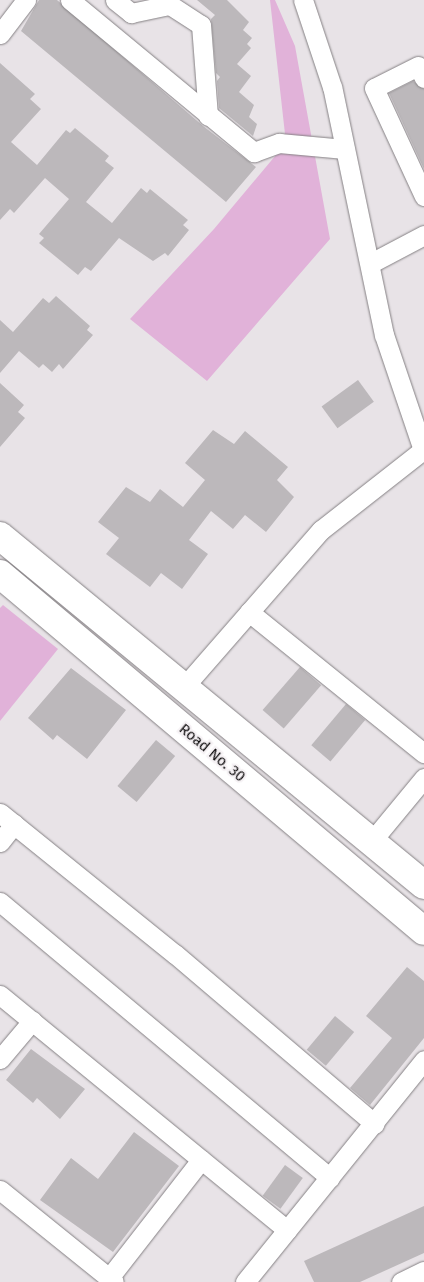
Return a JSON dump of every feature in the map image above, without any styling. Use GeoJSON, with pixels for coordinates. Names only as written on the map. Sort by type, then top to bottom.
{"type":"FeatureCollection","features":[{"type":"Feature","properties":{"kind":"street"},"geometry":{"type":"LineString","coordinates":[[0,34],[26,0]]}},
{"type":"Feature","properties":{"kind":"street"},"geometry":{"type":"LineString","coordinates":[[70,0],[208,116],[254,152],[279,143],[345,149]]}},
{"type":"Feature","properties":{"kind":"street"},"geometry":{"type":"LineString","coordinates":[[114,0],[130,12],[170,5],[201,25],[208,116]]}},
{"type":"Feature","properties":{"kind":"street"},"geometry":{"type":"LineString","coordinates":[[183,688],[321,530],[424,451],[384,335],[371,263],[332,87],[303,0]]}},
{"type":"Feature","properties":{"kind":"street"},"geometry":{"type":"LineString","coordinates":[[424,78],[418,66],[374,88],[424,196]]}},
{"type":"Feature","properties":{"kind":"street"},"geometry":{"type":"LineString","coordinates":[[371,263],[424,236]]}},
{"type":"Feature","properties":{"kind":"street"},"geometry":{"type":"LineString","coordinates":[[5,552],[183,688],[371,842],[420,874]]}},
{"type":"Feature","properties":{"kind":"street","name":"Road No. 30"},"geometry":{"type":"LineString","coordinates":[[0,574],[424,931]]}},
{"type":"Feature","properties":{"kind":"street"},"geometry":{"type":"LineString","coordinates":[[249,612],[424,753]]}},
{"type":"Feature","properties":{"kind":"street"},"geometry":{"type":"LineString","coordinates":[[371,842],[424,778]]}},
{"type":"Feature","properties":{"kind":"street"},"geometry":{"type":"LineString","coordinates":[[0,842],[7,819],[175,954],[375,1124]]}},
{"type":"Feature","properties":{"kind":"street"},"geometry":{"type":"LineString","coordinates":[[0,902],[330,1178]]}},
{"type":"Feature","properties":{"kind":"street"},"geometry":{"type":"LineString","coordinates":[[0,995],[287,1230]]}},
{"type":"Feature","properties":{"kind":"street"},"geometry":{"type":"LineString","coordinates":[[0,1059],[32,1021]]}},
{"type":"Feature","properties":{"kind":"street"},"geometry":{"type":"LineString","coordinates":[[245,1282],[375,1124],[424,1060]]}},
{"type":"Feature","properties":{"kind":"street"},"geometry":{"type":"LineString","coordinates":[[0,1190],[111,1280],[201,1160]]}},
{"type":"Feature","properties":{"kind":"street"},"geometry":{"type":"LineString","coordinates":[[401,1282],[424,1271]]}},
{"type":"Feature","properties":{"kind":"shaded area"},"geometry":{"type":"Polygon","coordinates":[[[270,0],[275,0],[295,46],[330,239],[207,381],[130,319],[214,229],[286,143],[270,0]]]}},
{"type":"Feature","properties":{"kind":"shaded area"},"geometry":{"type":"Polygon","coordinates":[[[3,605],[58,649],[0,721],[0,608],[3,605]]]}},
{"type":"Feature","properties":{"kind":"building"},"geometry":{"type":"Polygon","coordinates":[[[39,0],[57,0],[203,126],[256,167],[226,202],[21,31],[39,0]]]}},
{"type":"Feature","properties":{"kind":"building"},"geometry":{"type":"Polygon","coordinates":[[[197,0],[227,0],[249,22],[243,30],[252,38],[247,44],[251,48],[237,64],[251,76],[239,92],[254,105],[249,117],[257,124],[253,136],[219,108],[217,81],[220,77],[216,73],[211,19],[215,15],[197,0]]]}},
{"type":"Feature","properties":{"kind":"building"},"geometry":{"type":"Polygon","coordinates":[[[0,63],[35,94],[30,99],[41,109],[11,142],[37,165],[66,130],[70,133],[75,128],[109,156],[105,161],[114,168],[86,202],[112,223],[141,188],[147,193],[150,189],[188,220],[183,225],[189,230],[168,256],[165,253],[153,261],[119,238],[91,271],[85,267],[78,275],[39,243],[44,238],[39,234],[69,199],[45,178],[14,213],[10,209],[0,220],[0,63]]]}},
{"type":"Feature","properties":{"kind":"building"},"geometry":{"type":"Polygon","coordinates":[[[413,81],[424,89],[424,169],[389,93],[413,81]]]}},
{"type":"Feature","properties":{"kind":"building"},"geometry":{"type":"Polygon","coordinates":[[[56,296],[90,326],[87,330],[93,335],[63,369],[59,364],[52,372],[43,364],[39,368],[19,351],[0,373],[0,320],[13,332],[43,298],[49,303],[56,296]]]}},
{"type":"Feature","properties":{"kind":"building"},"geometry":{"type":"Polygon","coordinates":[[[358,380],[374,402],[337,428],[322,406],[358,380]]]}},
{"type":"Feature","properties":{"kind":"building"},"geometry":{"type":"Polygon","coordinates":[[[0,383],[24,405],[18,412],[25,418],[0,447],[0,383]]]}},
{"type":"Feature","properties":{"kind":"building"},"geometry":{"type":"Polygon","coordinates":[[[213,430],[234,444],[245,431],[288,467],[277,480],[294,497],[266,532],[245,515],[233,529],[211,511],[189,540],[208,554],[182,589],[161,573],[150,587],[106,554],[119,538],[98,522],[126,487],[150,502],[160,489],[183,507],[205,480],[185,463],[213,430]]]}},
{"type":"Feature","properties":{"kind":"building"},"geometry":{"type":"Polygon","coordinates":[[[300,667],[321,685],[284,728],[263,710],[300,667]]]}},
{"type":"Feature","properties":{"kind":"building"},"geometry":{"type":"Polygon","coordinates":[[[71,668],[126,710],[87,759],[57,735],[53,740],[28,718],[71,668]]]}},
{"type":"Feature","properties":{"kind":"building"},"geometry":{"type":"Polygon","coordinates":[[[346,704],[365,720],[330,761],[311,745],[346,704]]]}},
{"type":"Feature","properties":{"kind":"building"},"geometry":{"type":"Polygon","coordinates":[[[156,740],[175,756],[137,802],[117,786],[156,740]]]}},
{"type":"Feature","properties":{"kind":"building"},"geometry":{"type":"Polygon","coordinates":[[[407,967],[424,981],[424,1038],[370,1105],[350,1088],[392,1038],[366,1016],[407,967]]]}},
{"type":"Feature","properties":{"kind":"building"},"geometry":{"type":"Polygon","coordinates":[[[335,1016],[354,1032],[326,1066],[307,1050],[335,1016]]]}},
{"type":"Feature","properties":{"kind":"building"},"geometry":{"type":"Polygon","coordinates":[[[31,1049],[85,1089],[60,1119],[37,1098],[33,1103],[6,1080],[31,1049]]]}},
{"type":"Feature","properties":{"kind":"building"},"geometry":{"type":"Polygon","coordinates":[[[134,1132],[179,1166],[113,1252],[40,1200],[71,1158],[98,1179],[134,1132]]]}},
{"type":"Feature","properties":{"kind":"building"},"geometry":{"type":"Polygon","coordinates":[[[285,1165],[303,1178],[280,1209],[263,1196],[285,1165]]]}},
{"type":"Feature","properties":{"kind":"building"},"geometry":{"type":"Polygon","coordinates":[[[424,1206],[424,1253],[360,1282],[314,1282],[304,1261],[424,1206]]]}}]}
